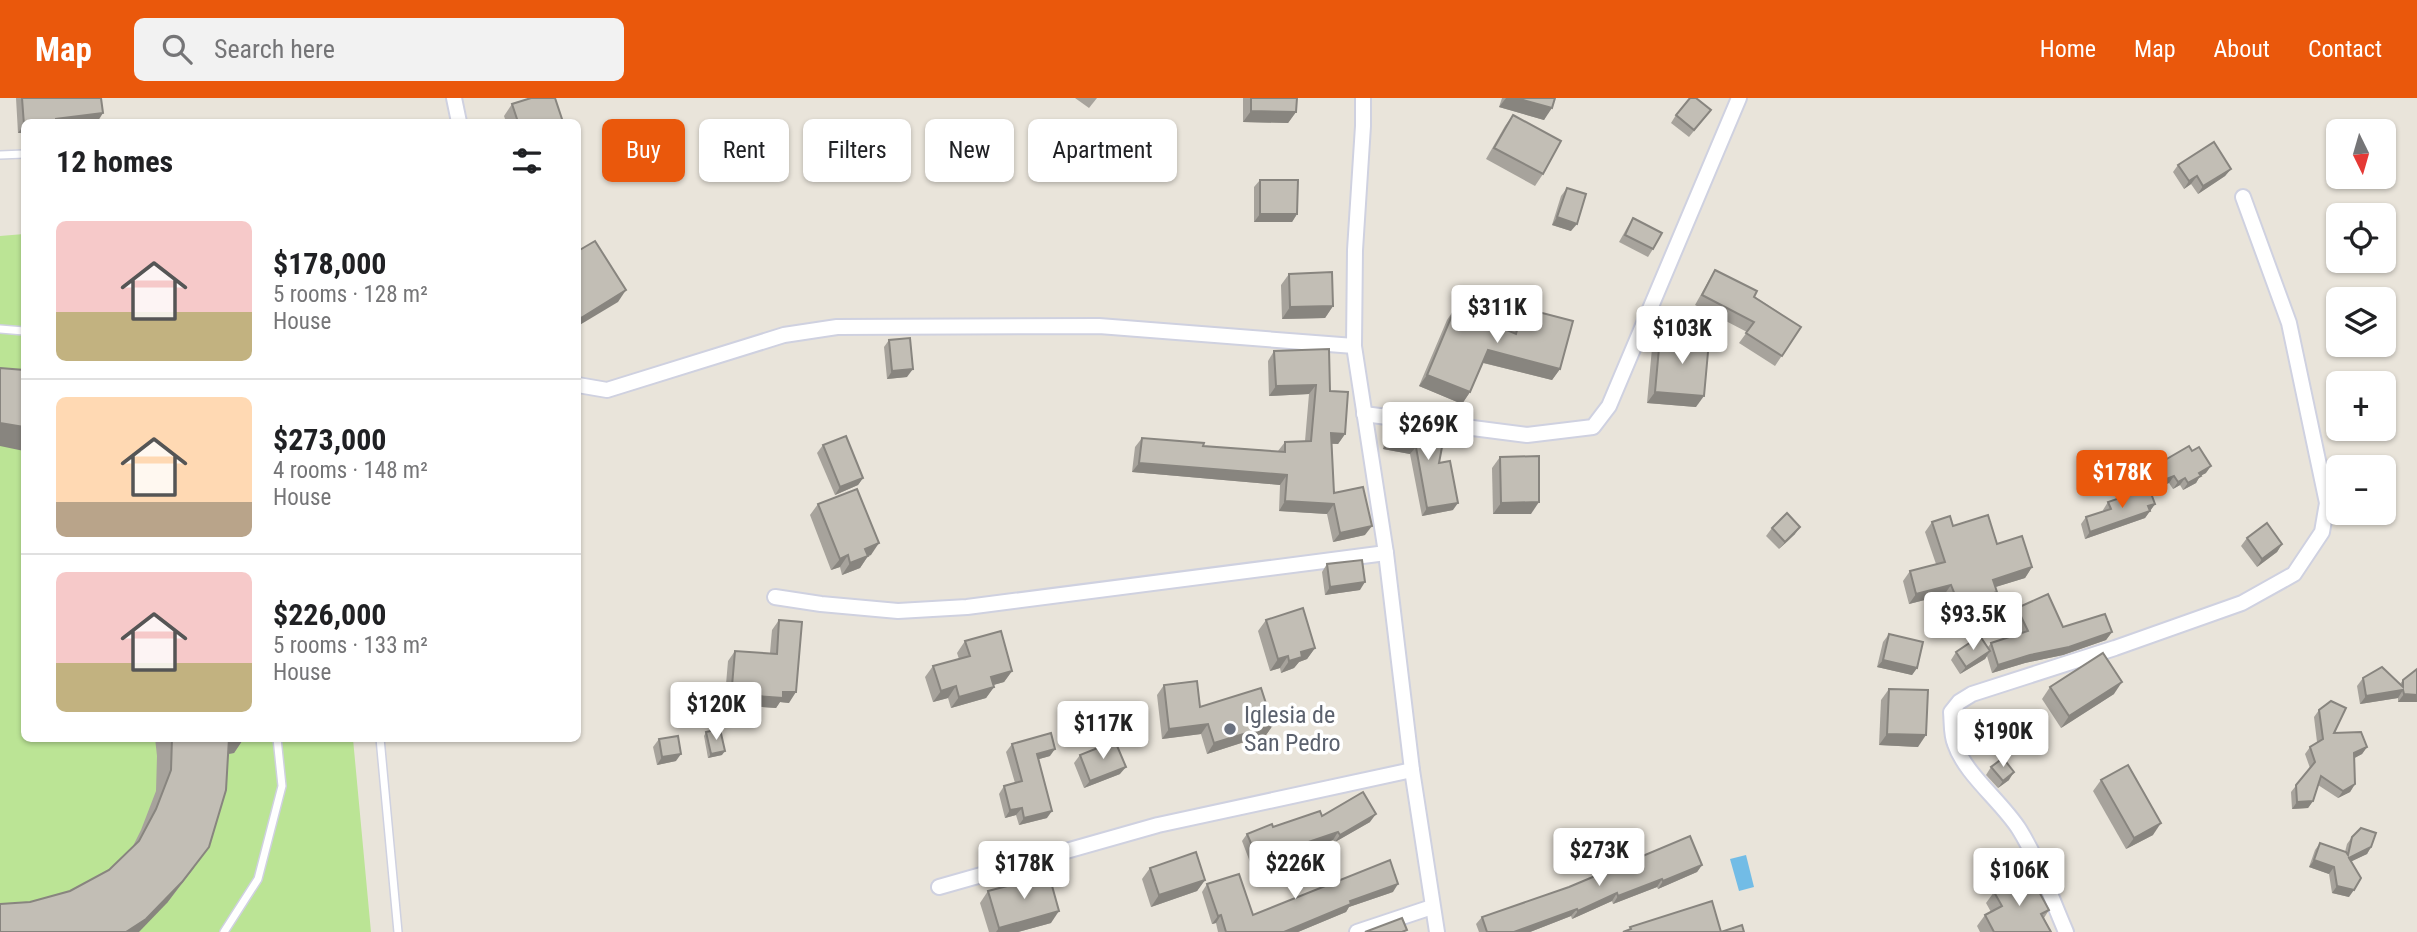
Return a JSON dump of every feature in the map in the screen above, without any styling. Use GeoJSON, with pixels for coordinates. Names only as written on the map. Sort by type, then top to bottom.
{"type":"FeatureCollection","features":[{"type":"Feature","properties":{"kind":"street"},"geometry":{"type":"LineString","coordinates":[[454,98],[458,119]]}},
{"type":"Feature","properties":{"kind":"street"},"geometry":{"type":"LineString","coordinates":[[1363,98],[1355,250],[1354,346],[1386,553],[1412,770],[1437,932]]}},
{"type":"Feature","properties":{"kind":"street"},"geometry":{"type":"LineString","coordinates":[[1364,414],[1527,435],[1593,427],[1609,406],[1739,98]]}},
{"type":"Feature","properties":{"kind":"street"},"geometry":{"type":"LineString","coordinates":[[2066,932],[2018,828],[1978,778],[1967,769],[1954,744],[1951,712],[1959,702],[1972,694],[2242,603],[2294,573],[2322,532],[2327,503],[2289,323],[2243,197]]}},
{"type":"Feature","properties":{"kind":"street"},"geometry":{"type":"LineString","coordinates":[[581,386],[607,390],[784,335],[837,327],[1099,326],[1354,346]]}},
{"type":"Feature","properties":{"kind":"street"},"geometry":{"type":"LineString","coordinates":[[775,597],[898,611],[967,607],[1386,553]]}},
{"type":"Feature","properties":{"kind":"street"},"geometry":{"type":"LineString","coordinates":[[939,887],[1158,825],[1412,770]]}},
{"type":"Feature","properties":{"kind":"street"},"geometry":{"type":"LineString","coordinates":[[1357,932],[1432,907]]}},
{"type":"Feature","properties":{"kind":"lane"},"geometry":{"type":"LineString","coordinates":[[0,155],[21,153]]}},
{"type":"Feature","properties":{"kind":"lane"},"geometry":{"type":"LineString","coordinates":[[0,329],[21,331]]}},
{"type":"Feature","properties":{"kind":"lane"},"geometry":{"type":"LineString","coordinates":[[224,932],[258,879],[282,786],[277,742]]}},
{"type":"Feature","properties":{"kind":"lane"},"geometry":{"type":"LineString","coordinates":[[380,742],[398,932]]}},
{"type":"Feature","properties":{"kind":"green space"},"geometry":{"type":"Polygon","coordinates":[[[21,234],[21,742],[353,742],[371,932],[0,932],[0,236],[21,234]]]}},
{"type":"Feature","properties":{"kind":"water"},"geometry":{"type":"Polygon","coordinates":[[[1746,855],[1754,887],[1739,891],[1730,859],[1746,855]]]}},
{"type":"Feature","properties":{"kind":"building"},"geometry":{"type":"Polygon","coordinates":[[[22,98],[101,98],[103,113],[56,119],[24,119],[22,98]]]}},
{"type":"Feature","properties":{"kind":"building"},"geometry":{"type":"Polygon","coordinates":[[[531,98],[555,98],[562,119],[517,119],[512,104],[531,98]]]}},
{"type":"Feature","properties":{"kind":"building"},"geometry":{"type":"Polygon","coordinates":[[[1251,98],[1297,98],[1296,112],[1251,111],[1251,98]]]}},
{"type":"Feature","properties":{"kind":"building"},"geometry":{"type":"Polygon","coordinates":[[[1516,98],[1555,98],[1552,108],[1516,98]]]}},
{"type":"Feature","properties":{"kind":"building"},"geometry":{"type":"Polygon","coordinates":[[[1690,98],[1696,98],[1711,110],[1694,130],[1676,115],[1690,98]]]}},
{"type":"Feature","properties":{"kind":"building"},"geometry":{"type":"Polygon","coordinates":[[[1513,115],[1561,141],[1543,174],[1494,148],[1513,115]]]}},
{"type":"Feature","properties":{"kind":"building"},"geometry":{"type":"Polygon","coordinates":[[[2214,142],[2231,169],[2203,186],[2197,176],[2189,181],[2178,165],[2214,142]]]}},
{"type":"Feature","properties":{"kind":"building"},"geometry":{"type":"Polygon","coordinates":[[[1260,180],[1298,180],[1297,214],[1260,214],[1260,180]]]}},
{"type":"Feature","properties":{"kind":"building"},"geometry":{"type":"Polygon","coordinates":[[[1567,188],[1586,194],[1577,224],[1557,217],[1567,188]]]}},
{"type":"Feature","properties":{"kind":"building"},"geometry":{"type":"Polygon","coordinates":[[[1633,218],[1662,233],[1653,249],[1625,235],[1633,218]]]}},
{"type":"Feature","properties":{"kind":"building"},"geometry":{"type":"Polygon","coordinates":[[[595,241],[626,290],[581,318],[581,249],[595,241]]]}},
{"type":"Feature","properties":{"kind":"building"},"geometry":{"type":"Polygon","coordinates":[[[1715,270],[1757,291],[1754,297],[1801,327],[1782,356],[1746,333],[1754,322],[1702,295],[1715,270]]]}},
{"type":"Feature","properties":{"kind":"building"},"geometry":{"type":"Polygon","coordinates":[[[1332,272],[1333,306],[1290,307],[1289,274],[1332,272]]]}},
{"type":"Feature","properties":{"kind":"building"},"geometry":{"type":"Polygon","coordinates":[[[1455,308],[1516,334],[1523,308],[1573,321],[1560,369],[1488,350],[1470,392],[1427,375],[1455,308]]]}},
{"type":"Feature","properties":{"kind":"building"},"geometry":{"type":"Polygon","coordinates":[[[1660,337],[1709,341],[1704,396],[1655,392],[1660,337]]]}},
{"type":"Feature","properties":{"kind":"building"},"geometry":{"type":"Polygon","coordinates":[[[910,338],[913,369],[892,371],[889,340],[910,338]]]}},
{"type":"Feature","properties":{"kind":"building"},"geometry":{"type":"Polygon","coordinates":[[[1329,349],[1330,391],[1348,392],[1345,434],[1331,433],[1334,493],[1363,487],[1372,526],[1340,533],[1334,504],[1285,501],[1287,475],[1139,463],[1142,438],[1285,452],[1285,442],[1311,441],[1316,385],[1276,386],[1274,351],[1329,349]]]}},
{"type":"Feature","properties":{"kind":"building"},"geometry":{"type":"Polygon","coordinates":[[[0,368],[21,370],[21,426],[0,423],[0,368]]]}},
{"type":"Feature","properties":{"kind":"building"},"geometry":{"type":"Polygon","coordinates":[[[1393,421],[1445,431],[1439,463],[1450,461],[1458,503],[1427,508],[1416,447],[1388,442],[1393,421]]]}},
{"type":"Feature","properties":{"kind":"building"},"geometry":{"type":"Polygon","coordinates":[[[846,436],[863,478],[840,487],[823,445],[846,436]]]}},
{"type":"Feature","properties":{"kind":"building"},"geometry":{"type":"Polygon","coordinates":[[[2189,446],[2192,451],[2199,447],[2211,466],[2188,483],[2185,478],[2178,482],[2174,476],[2154,484],[2148,470],[2189,446]]]}},
{"type":"Feature","properties":{"kind":"building"},"geometry":{"type":"Polygon","coordinates":[[[1539,456],[1539,502],[1501,503],[1500,457],[1539,456]]]}},
{"type":"Feature","properties":{"kind":"building"},"geometry":{"type":"Polygon","coordinates":[[[2149,488],[2155,504],[2148,506],[2150,511],[2090,532],[2086,517],[2111,509],[2108,502],[2149,488]]]}},
{"type":"Feature","properties":{"kind":"building"},"geometry":{"type":"Polygon","coordinates":[[[857,489],[879,543],[865,549],[868,556],[850,563],[848,555],[840,559],[818,504],[857,489]]]}},
{"type":"Feature","properties":{"kind":"building"},"geometry":{"type":"Polygon","coordinates":[[[1787,513],[1800,527],[1785,542],[1772,528],[1787,513]]]}},
{"type":"Feature","properties":{"kind":"building"},"geometry":{"type":"Polygon","coordinates":[[[1988,515],[1997,544],[2022,536],[2032,567],[1993,580],[1997,592],[1959,605],[1951,585],[1916,594],[1910,571],[1945,562],[1932,522],[1950,516],[1953,526],[1988,515]]]}},
{"type":"Feature","properties":{"kind":"building"},"geometry":{"type":"Polygon","coordinates":[[[2267,523],[2282,544],[2262,559],[2247,538],[2267,523]]]}},
{"type":"Feature","properties":{"kind":"building"},"geometry":{"type":"Polygon","coordinates":[[[1362,560],[1365,582],[1330,587],[1327,564],[1362,560]]]}},
{"type":"Feature","properties":{"kind":"building"},"geometry":{"type":"Polygon","coordinates":[[[2048,594],[2063,627],[2105,614],[2112,632],[2069,647],[1998,665],[1991,643],[2028,631],[2017,608],[2048,594]]]}},
{"type":"Feature","properties":{"kind":"building"},"geometry":{"type":"Polygon","coordinates":[[[1303,608],[1315,648],[1301,652],[1302,657],[1289,661],[1288,656],[1278,659],[1266,620],[1303,608]]]}},
{"type":"Feature","properties":{"kind":"building"},"geometry":{"type":"Polygon","coordinates":[[[779,620],[802,622],[796,692],[783,692],[783,698],[743,695],[744,687],[732,686],[735,651],[777,654],[779,620]]]}},
{"type":"Feature","properties":{"kind":"building"},"geometry":{"type":"Polygon","coordinates":[[[1001,631],[1012,671],[991,677],[994,687],[959,697],[956,686],[941,691],[933,666],[970,656],[965,641],[1001,631]]]}},
{"type":"Feature","properties":{"kind":"building"},"geometry":{"type":"Polygon","coordinates":[[[1889,634],[1923,642],[1917,668],[1883,660],[1889,634]]]}},
{"type":"Feature","properties":{"kind":"building"},"geometry":{"type":"Polygon","coordinates":[[[1980,636],[1990,651],[1966,667],[1956,652],[1980,636]]]}},
{"type":"Feature","properties":{"kind":"building"},"geometry":{"type":"Polygon","coordinates":[[[2103,653],[2122,682],[2069,716],[2050,687],[2103,653]]]}},
{"type":"Feature","properties":{"kind":"building"},"geometry":{"type":"Polygon","coordinates":[[[2382,667],[2403,687],[2403,680],[2417,669],[2417,695],[2404,694],[2403,690],[2366,696],[2363,678],[2382,667]]]}},
{"type":"Feature","properties":{"kind":"building"},"geometry":{"type":"Polygon","coordinates":[[[1197,681],[1200,707],[1261,688],[1273,725],[1214,743],[1208,724],[1169,729],[1164,685],[1197,681]]]}},
{"type":"Feature","properties":{"kind":"building"},"geometry":{"type":"Polygon","coordinates":[[[1889,689],[1928,690],[1926,735],[1887,734],[1889,689]]]}},
{"type":"Feature","properties":{"kind":"building"},"geometry":{"type":"Polygon","coordinates":[[[2331,701],[2346,708],[2334,733],[2361,732],[2367,747],[2354,753],[2355,784],[2343,791],[2321,776],[2313,801],[2297,802],[2296,785],[2315,762],[2310,747],[2323,739],[2319,710],[2331,701]]]}},
{"type":"Feature","properties":{"kind":"building"},"geometry":{"type":"Polygon","coordinates":[[[720,729],[725,751],[711,754],[706,732],[720,729]]]}},
{"type":"Feature","properties":{"kind":"building"},"geometry":{"type":"Polygon","coordinates":[[[1051,733],[1055,749],[1037,754],[1052,811],[1024,818],[1022,808],[1010,810],[1004,786],[1022,781],[1012,744],[1051,733]]]}},
{"type":"Feature","properties":{"kind":"building"},"geometry":{"type":"Polygon","coordinates":[[[678,736],[681,754],[662,757],[659,739],[678,736]]]}},
{"type":"Feature","properties":{"kind":"building"},"geometry":{"type":"Polygon","coordinates":[[[1115,741],[1126,767],[1090,781],[1080,755],[1115,741]]]}},
{"type":"Feature","properties":{"kind":"building"},"geometry":{"type":"Polygon","coordinates":[[[172,742],[229,742],[226,790],[209,847],[182,882],[146,919],[126,932],[0,932],[0,904],[30,902],[70,891],[109,870],[139,841],[156,809],[171,770],[172,742]]]}},
{"type":"Feature","properties":{"kind":"building"},"geometry":{"type":"Polygon","coordinates":[[[2003,758],[2014,772],[2003,781],[1991,767],[2003,758]]]}},
{"type":"Feature","properties":{"kind":"building"},"geometry":{"type":"Polygon","coordinates":[[[2128,765],[2161,823],[2134,838],[2101,780],[2128,765]]]}},
{"type":"Feature","properties":{"kind":"building"},"geometry":{"type":"Polygon","coordinates":[[[1363,792],[1376,814],[1340,835],[1338,832],[1282,851],[1259,862],[1247,834],[1320,811],[1322,816],[1363,792]]]}},
{"type":"Feature","properties":{"kind":"building"},"geometry":{"type":"Polygon","coordinates":[[[2361,828],[2376,833],[2371,847],[2349,858],[2361,878],[2354,890],[2337,886],[2334,867],[2314,860],[2320,843],[2348,855],[2352,837],[2361,828]]]}},
{"type":"Feature","properties":{"kind":"building"},"geometry":{"type":"Polygon","coordinates":[[[1690,836],[1702,865],[1618,896],[1617,893],[1578,911],[1577,909],[1514,932],[1487,932],[1482,917],[1569,887],[1690,836]]]}},
{"type":"Feature","properties":{"kind":"building"},"geometry":{"type":"Polygon","coordinates":[[[1196,852],[1205,880],[1159,895],[1150,868],[1196,852]]]}},
{"type":"Feature","properties":{"kind":"building"},"geometry":{"type":"Polygon","coordinates":[[[1390,860],[1398,884],[1350,901],[1351,904],[1284,932],[1226,932],[1207,884],[1239,874],[1253,915],[1390,860]]]}},
{"type":"Feature","properties":{"kind":"building"},"geometry":{"type":"Polygon","coordinates":[[[2029,873],[2049,910],[2041,914],[2051,932],[1994,932],[1985,915],[2002,906],[1994,892],[2029,873]]]}},
{"type":"Feature","properties":{"kind":"building"},"geometry":{"type":"Polygon","coordinates":[[[1049,875],[1059,911],[999,928],[988,891],[1049,875]]]}},
{"type":"Feature","properties":{"kind":"building"},"geometry":{"type":"Polygon","coordinates":[[[1712,901],[1721,932],[1623,932],[1631,929],[1630,927],[1712,901]]]}},
{"type":"Feature","properties":{"kind":"building"},"geometry":{"type":"Polygon","coordinates":[[[1402,918],[1407,930],[1402,932],[1365,932],[1402,918]]]}},
{"type":"Feature","properties":{"kind":"building"},"geometry":{"type":"Polygon","coordinates":[[[1742,925],[1744,932],[1721,932],[1742,925]]]}},
{"type":"Feature","properties":{"kind":"place","name":"Iglesia de San Pedro"},"geometry":{"type":"Point","coordinates":[1230,729]}}]}
